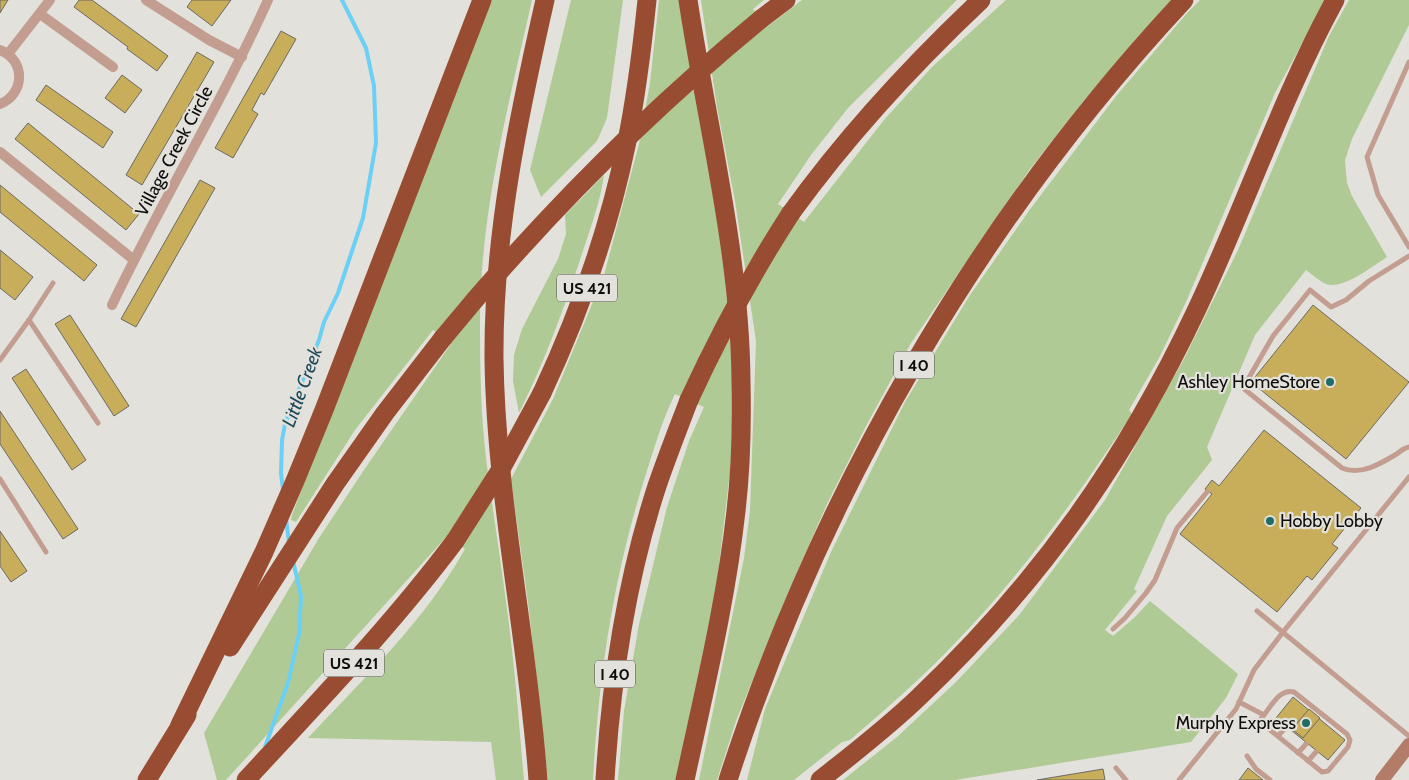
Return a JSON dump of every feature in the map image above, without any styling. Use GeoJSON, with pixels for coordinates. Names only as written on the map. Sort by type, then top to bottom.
{"type":"FeatureCollection","features":[{"type":"Feature","properties":{"kind":"highway"},"geometry":{"type":"LineString","coordinates":[[180,725],[251,579],[295,481],[482,0]]}},
{"type":"Feature","properties":{"kind":"highway"},"geometry":{"type":"LineString","coordinates":[[538,780],[528,675],[499,447],[494,360],[494,314],[496,270],[507,184],[523,96],[545,0]]}},
{"type":"Feature","properties":{"kind":"highway","name":"US 421"},"geometry":{"type":"LineString","coordinates":[[246,780],[384,629],[455,542],[501,469],[542,393],[577,314],[592,273],[616,189],[634,102],[647,0]]}},
{"type":"Feature","properties":{"kind":"highway"},"geometry":{"type":"LineString","coordinates":[[685,780],[715,641],[730,554],[740,468],[741,405],[739,335],[728,236],[688,0]]}},
{"type":"Feature","properties":{"kind":"highway"},"geometry":{"type":"LineString","coordinates":[[147,780],[180,725],[335,484],[385,413],[443,338],[526,239],[587,176],[678,89],[786,0]]}},
{"type":"Feature","properties":{"kind":"highway","name":"I 40"},"geometry":{"type":"LineString","coordinates":[[605,780],[617,657],[634,570],[657,486],[689,400],[734,308],[791,213],[838,150],[866,117],[936,43],[981,0]]}},
{"type":"Feature","properties":{"kind":"highway","name":"I 40"},"geometry":{"type":"LineString","coordinates":[[728,780],[758,693],[807,571],[865,453],[929,339],[963,284],[1039,176],[1120,72],[1184,0]]}},
{"type":"Feature","properties":{"kind":"highway"},"geometry":{"type":"LineString","coordinates":[[820,780],[884,729],[980,637],[1037,571],[1104,478],[1137,425],[1186,332],[1216,269],[1298,73],[1335,0]]}},
{"type":"Feature","properties":{"kind":"main road"},"geometry":{"type":"LineString","coordinates":[[1382,780],[1409,745]]}},
{"type":"Feature","properties":{"kind":"street"},"geometry":{"type":"LineString","coordinates":[[0,104],[13,95],[19,84],[19,70],[13,59],[4,52],[40,14],[50,0]]}},
{"type":"Feature","properties":{"kind":"street"},"geometry":{"type":"LineString","coordinates":[[146,0],[208,40],[242,58]]}},
{"type":"Feature","properties":{"kind":"street","name":"Village Creek Circle"},"geometry":{"type":"LineString","coordinates":[[112,305],[242,58],[268,0]]}},
{"type":"Feature","properties":{"kind":"street"},"geometry":{"type":"LineString","coordinates":[[40,14],[113,67]]}},
{"type":"Feature","properties":{"kind":"street"},"geometry":{"type":"LineString","coordinates":[[0,152],[134,260]]}},
{"type":"Feature","properties":{"kind":"lane"},"geometry":{"type":"LineString","coordinates":[[1409,62],[1367,157],[1378,195],[1409,247]]}},
{"type":"Feature","properties":{"kind":"lane"},"geometry":{"type":"LineString","coordinates":[[1409,256],[1369,280],[1346,300],[1331,307],[1310,290],[1273,336],[1243,388],[1342,468],[1350,471],[1356,472],[1370,467],[1409,447]]}},
{"type":"Feature","properties":{"kind":"lane"},"geometry":{"type":"LineString","coordinates":[[0,360],[53,283]]}},
{"type":"Feature","properties":{"kind":"lane"},"geometry":{"type":"LineString","coordinates":[[29,320],[98,423]]}},
{"type":"Feature","properties":{"kind":"lane"},"geometry":{"type":"LineString","coordinates":[[1179,780],[1231,715],[1254,670],[1409,477]]}},
{"type":"Feature","properties":{"kind":"lane"},"geometry":{"type":"LineString","coordinates":[[0,479],[46,552]]}},
{"type":"Feature","properties":{"kind":"lane"},"geometry":{"type":"LineString","coordinates":[[1113,629],[1125,618],[1155,580],[1177,528],[1207,492]]}},
{"type":"Feature","properties":{"kind":"lane"},"geometry":{"type":"LineString","coordinates":[[1257,611],[1409,736]]}},
{"type":"Feature","properties":{"kind":"lane"},"geometry":{"type":"LineString","coordinates":[[1289,691],[1294,692],[1325,720],[1347,734],[1350,740],[1348,747],[1328,771],[1322,772],[1259,721],[1264,715],[1278,696],[1289,691]]}},
{"type":"Feature","properties":{"kind":"lane"},"geometry":{"type":"LineString","coordinates":[[1239,702],[1264,715]]}},
{"type":"Feature","properties":{"kind":"lane"},"geometry":{"type":"LineString","coordinates":[[1278,736],[1286,727]]}},
{"type":"Feature","properties":{"kind":"lane"},"geometry":{"type":"LineString","coordinates":[[1298,753],[1306,744]]}},
{"type":"Feature","properties":{"kind":"lane"},"geometry":{"type":"LineString","coordinates":[[1308,761],[1316,752]]}},
{"type":"Feature","properties":{"kind":"lane"},"geometry":{"type":"LineString","coordinates":[[1248,756],[1256,769],[1270,780]]}},
{"type":"Feature","properties":{"kind":"lane"},"geometry":{"type":"LineString","coordinates":[[1116,768],[1126,780]]}},
{"type":"Feature","properties":{"kind":"green space"},"geometry":{"type":"Polygon","coordinates":[[[485,0],[532,0],[505,121],[490,203],[484,245],[480,327],[484,442],[509,626],[524,780],[496,780],[491,742],[308,738],[413,625],[449,575],[465,549],[447,536],[226,780],[217,780],[204,733],[319,538],[451,344],[433,330],[355,430],[296,522],[291,520],[485,0]]]}},
{"type":"Feature","properties":{"kind":"green space"},"geometry":{"type":"Polygon","coordinates":[[[571,0],[623,0],[607,118],[597,141],[541,197],[530,170],[571,0]]]}},
{"type":"Feature","properties":{"kind":"green space"},"geometry":{"type":"Polygon","coordinates":[[[659,0],[681,0],[721,243],[732,350],[732,455],[716,590],[676,780],[618,780],[624,711],[639,624],[667,507],[689,441],[704,407],[675,394],[662,424],[645,477],[624,552],[616,589],[599,702],[593,780],[548,780],[529,610],[511,479],[553,399],[604,275],[639,144],[650,83],[659,0]]]}},
{"type":"Feature","properties":{"kind":"green space"},"geometry":{"type":"Polygon","coordinates":[[[701,0],[764,0],[753,9],[767,27],[802,0],[957,0],[848,108],[811,155],[778,204],[804,222],[884,120],[932,67],[1006,0],[1172,0],[1085,99],[1030,169],[911,343],[827,504],[736,721],[717,780],[699,780],[744,558],[750,511],[756,341],[735,201],[717,107],[701,0]]]}},
{"type":"Feature","properties":{"kind":"green space"},"geometry":{"type":"Polygon","coordinates":[[[1200,0],[1326,0],[1275,93],[1186,302],[1159,358],[1129,410],[1132,414],[1071,503],[1004,589],[981,616],[891,705],[850,740],[842,742],[794,780],[747,780],[765,709],[795,637],[831,552],[905,402],[970,295],[1031,208],[1117,95],[1200,0]]]}},
{"type":"Feature","properties":{"kind":"green space"},"geometry":{"type":"Polygon","coordinates":[[[1349,0],[1409,0],[1409,25],[1352,139],[1345,160],[1347,183],[1352,196],[1387,257],[1358,276],[1341,284],[1323,283],[1306,270],[1255,335],[1207,447],[1212,460],[1167,516],[1134,589],[1137,591],[1105,630],[1113,636],[1150,601],[1238,674],[1226,698],[1191,742],[955,780],[843,780],[897,737],[956,682],[1020,614],[1105,500],[1183,361],[1238,250],[1329,36],[1349,0]]]}},
{"type":"Feature","properties":{"kind":"green space"},"geometry":{"type":"Polygon","coordinates":[[[604,175],[597,208],[566,301],[544,358],[519,413],[513,381],[514,355],[522,329],[558,259],[566,234],[565,215],[604,175]]]}},
{"type":"Feature","properties":{"kind":"building"},"geometry":{"type":"Polygon","coordinates":[[[0,0],[8,0],[0,13],[0,0]]]}},
{"type":"Feature","properties":{"kind":"building"},"geometry":{"type":"Polygon","coordinates":[[[79,0],[92,0],[168,56],[157,71],[74,7],[79,0]]]}},
{"type":"Feature","properties":{"kind":"building"},"geometry":{"type":"Polygon","coordinates":[[[192,0],[231,0],[212,26],[187,7],[192,0]]]}},
{"type":"Feature","properties":{"kind":"building"},"geometry":{"type":"Polygon","coordinates":[[[281,31],[296,39],[264,95],[261,93],[252,110],[258,114],[233,158],[215,148],[281,31]]]}},
{"type":"Feature","properties":{"kind":"building"},"geometry":{"type":"Polygon","coordinates":[[[197,52],[214,62],[142,185],[126,175],[197,52]]]}},
{"type":"Feature","properties":{"kind":"building"},"geometry":{"type":"Polygon","coordinates":[[[122,75],[142,90],[125,113],[105,98],[122,75]]]}},
{"type":"Feature","properties":{"kind":"building"},"geometry":{"type":"Polygon","coordinates":[[[46,85],[113,132],[103,148],[36,100],[46,85]]]}},
{"type":"Feature","properties":{"kind":"building"},"geometry":{"type":"Polygon","coordinates":[[[28,123],[139,214],[126,230],[15,139],[28,123]]]}},
{"type":"Feature","properties":{"kind":"building"},"geometry":{"type":"Polygon","coordinates":[[[200,180],[215,188],[136,327],[121,319],[200,180]]]}},
{"type":"Feature","properties":{"kind":"building"},"geometry":{"type":"Polygon","coordinates":[[[0,185],[97,265],[84,281],[0,212],[0,185]]]}},
{"type":"Feature","properties":{"kind":"building"},"geometry":{"type":"Polygon","coordinates":[[[0,250],[33,277],[15,300],[0,288],[0,250]]]}},
{"type":"Feature","properties":{"kind":"building","name":"Ashley HomeStore"},"geometry":{"type":"Polygon","coordinates":[[[1313,305],[1409,382],[1346,459],[1251,382],[1313,305]]]}},
{"type":"Feature","properties":{"kind":"building"},"geometry":{"type":"Polygon","coordinates":[[[70,315],[129,406],[114,416],[55,324],[70,315]]]}},
{"type":"Feature","properties":{"kind":"building"},"geometry":{"type":"Polygon","coordinates":[[[26,369],[86,460],[72,470],[12,378],[26,369]]]}},
{"type":"Feature","properties":{"kind":"building"},"geometry":{"type":"Polygon","coordinates":[[[0,411],[78,529],[63,539],[0,444],[0,411]]]}},
{"type":"Feature","properties":{"kind":"building","name":"Hobby Lobby"},"geometry":{"type":"Polygon","coordinates":[[[1264,430],[1361,508],[1332,544],[1338,548],[1312,580],[1307,576],[1277,612],[1180,534],[1212,494],[1205,489],[1212,480],[1219,486],[1264,430]]]}},
{"type":"Feature","properties":{"kind":"building"},"geometry":{"type":"Polygon","coordinates":[[[0,531],[27,571],[11,582],[0,566],[0,531]]]}},
{"type":"Feature","properties":{"kind":"building","name":"Murphy Express"},"geometry":{"type":"Polygon","coordinates":[[[1293,697],[1345,740],[1328,760],[1276,718],[1293,697]]]}},
{"type":"Feature","properties":{"kind":"building","name":"Murphy Express"},"geometry":{"type":"Polygon","coordinates":[[[1309,709],[1320,718],[1303,738],[1292,729],[1309,709]]]}},
{"type":"Feature","properties":{"kind":"building"},"geometry":{"type":"Polygon","coordinates":[[[1248,768],[1263,780],[1239,780],[1248,768]]]}},
{"type":"Feature","properties":{"kind":"building"},"geometry":{"type":"Polygon","coordinates":[[[1103,769],[1105,780],[1037,780],[1103,769]]]}},
{"type":"Feature","properties":{"kind":"waterway","name":"Little Creek"},"geometry":{"type":"LineString","coordinates":[[283,490],[281,473],[282,440],[285,424],[319,340],[324,322],[338,293],[363,218],[376,143],[374,86],[366,48],[342,0]]}},
{"type":"Feature","properties":{"kind":"waterway","name":"Little Creek"},"geometry":{"type":"LineString","coordinates":[[286,519],[289,542]]}},
{"type":"Feature","properties":{"kind":"waterway","name":"Little Creek"},"geometry":{"type":"LineString","coordinates":[[265,747],[288,683],[299,634],[301,596],[293,561]]}},
{"type":"Feature","properties":{"kind":"place","name":"Ashley HomeStore"},"geometry":{"type":"Point","coordinates":[1330,382]}},
{"type":"Feature","properties":{"kind":"place","name":"Hobby Lobby"},"geometry":{"type":"Point","coordinates":[1270,521]}},
{"type":"Feature","properties":{"kind":"place","name":"Murphy Express"},"geometry":{"type":"Point","coordinates":[1306,723]}}]}
